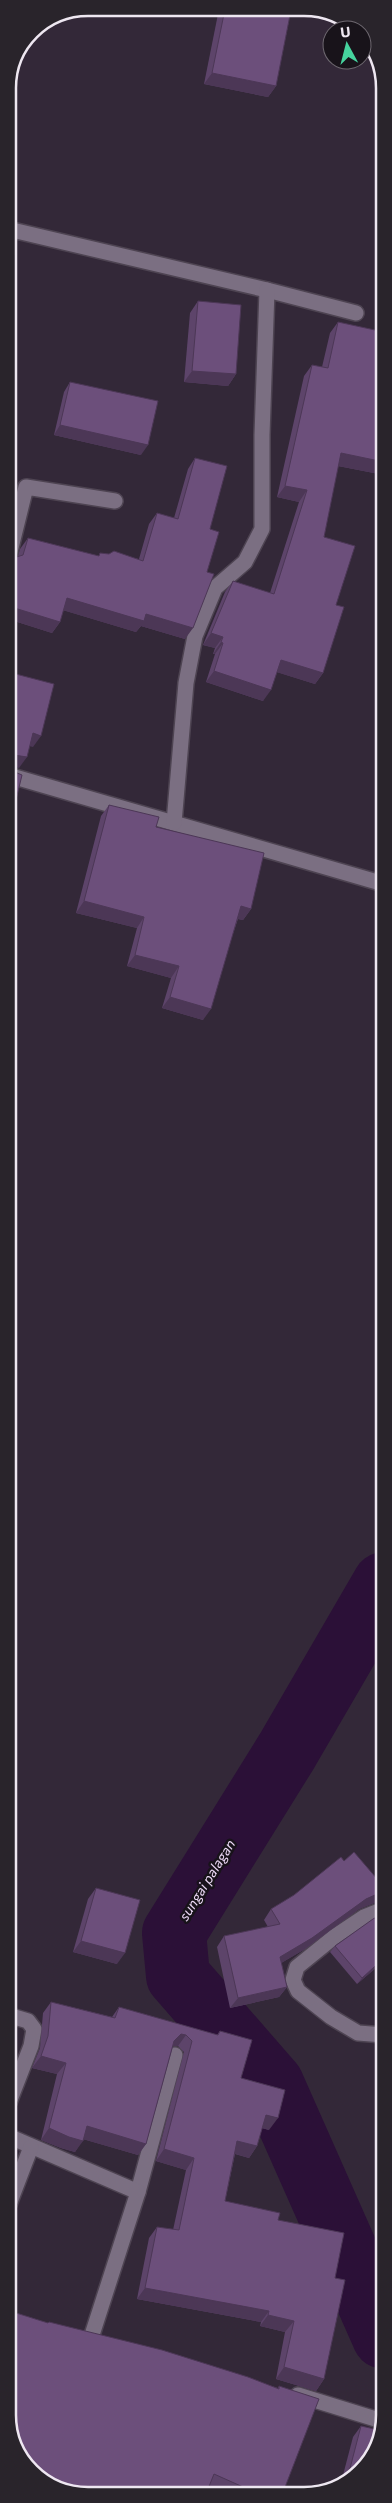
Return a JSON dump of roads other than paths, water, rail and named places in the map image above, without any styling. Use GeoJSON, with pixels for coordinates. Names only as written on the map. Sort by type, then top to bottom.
{"type":"FeatureCollection","features":[{"type":"Feature","properties":{"kind":"street"},"geometry":{"type":"LineString","coordinates":[[16,231],[356,313]]}},
{"type":"Feature","properties":{"kind":"street"},"geometry":{"type":"LineString","coordinates":[[174,823],[186,683],[195,636],[215,588],[245,562],[262,529],[262,435],[267,290]]}},
{"type":"Feature","properties":{"kind":"street"},"geometry":{"type":"LineString","coordinates":[[16,519],[26,487],[115,501]]}},
{"type":"Feature","properties":{"kind":"street"},"geometry":{"type":"LineString","coordinates":[[16,539],[32,542]]}},
{"type":"Feature","properties":{"kind":"street"},"geometry":{"type":"LineString","coordinates":[[16,777],[376,882]]}},
{"type":"Feature","properties":{"kind":"street"},"geometry":{"type":"LineString","coordinates":[[376,1912],[364,1917],[297,1967],[294,1980],[298,1991],[331,2017],[358,2033],[376,2034]]}},
{"type":"Feature","properties":{"kind":"street"},"geometry":{"type":"LineString","coordinates":[[16,2017],[28,2021],[34,2029],[31,2046],[16,2084]]}},
{"type":"Feature","properties":{"kind":"street"},"geometry":{"type":"LineString","coordinates":[[92,2335],[138,2192],[175,2055]]}},
{"type":"Feature","properties":{"kind":"street"},"geometry":{"type":"LineString","coordinates":[[16,2140],[138,2192]]}},
{"type":"Feature","properties":{"kind":"street"},"geometry":{"type":"LineString","coordinates":[[16,2186],[31,2147]]}},
{"type":"Feature","properties":{"kind":"street"},"geometry":{"type":"LineString","coordinates":[[73,2330],[111,2340]]}},
{"type":"Feature","properties":{"kind":"street"},"geometry":{"type":"LineString","coordinates":[[281,2390],[375,2419]]}},
{"type":"Feature","properties":{"kind":"waterway","name":"sungai palagan"},"geometry":{"type":"LineString","coordinates":[[376,1598],[287,1751],[174,1933],[178,1976],[272,2084],[376,2319]]}}]}
